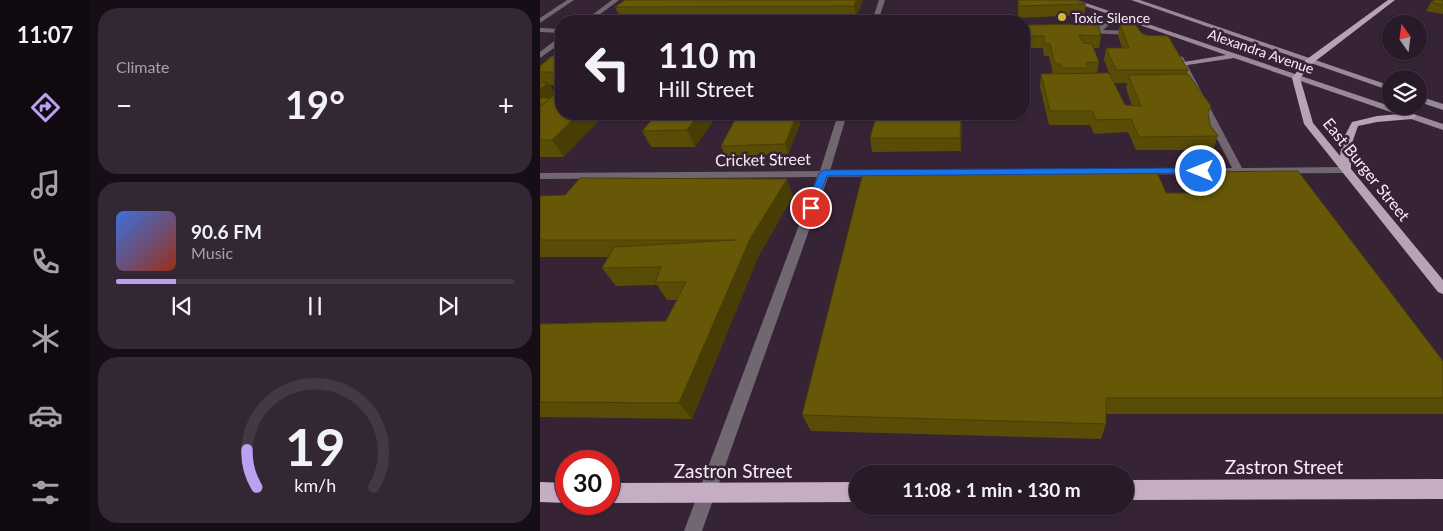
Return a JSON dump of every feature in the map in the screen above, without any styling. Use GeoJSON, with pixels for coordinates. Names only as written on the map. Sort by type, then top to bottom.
{"type":"FeatureCollection","features":[{"type":"Feature","properties":{"kind":"highway","name":"Zastron Street"},"geometry":{"type":"LineString","coordinates":[[1134,490],[1443,489]]}},
{"type":"Feature","properties":{"kind":"highway"},"geometry":{"type":"LineString","coordinates":[[540,492],[555,492]]}},
{"type":"Feature","properties":{"kind":"highway","name":"Zastron Street"},"geometry":{"type":"LineString","coordinates":[[620,493],[849,492]]}},
{"type":"Feature","properties":{"kind":"main road","name":"Alexandra Avenue"},"geometry":{"type":"LineString","coordinates":[[1071,0],[1443,127]]}},
{"type":"Feature","properties":{"kind":"main road","name":"Alexandra Avenue"},"geometry":{"type":"LineString","coordinates":[[1134,0],[1382,87]]}},
{"type":"Feature","properties":{"kind":"main road"},"geometry":{"type":"LineString","coordinates":[[1296,78],[1310,61],[1392,0]]}},
{"type":"Feature","properties":{"kind":"main road"},"geometry":{"type":"LineString","coordinates":[[1184,64],[1236,57]]}},
{"type":"Feature","properties":{"kind":"main road","name":"East Burger Street"},"geometry":{"type":"LineString","coordinates":[[1296,78],[1309,124],[1443,289]]}},
{"type":"Feature","properties":{"kind":"main road"},"geometry":{"type":"LineString","coordinates":[[1427,102],[1443,107]]}},
{"type":"Feature","properties":{"kind":"main road"},"geometry":{"type":"LineString","coordinates":[[1346,170],[1345,151],[1347,136],[1355,124],[1377,119],[1412,116]]}},
{"type":"Feature","properties":{"kind":"street"},"geometry":{"type":"LineString","coordinates":[[540,21],[571,0]]}},
{"type":"Feature","properties":{"kind":"street"},"geometry":{"type":"LineString","coordinates":[[595,15],[616,0]]}},
{"type":"Feature","properties":{"kind":"street"},"geometry":{"type":"LineString","coordinates":[[877,15],[882,0]]}},
{"type":"Feature","properties":{"kind":"street"},"geometry":{"type":"LineString","coordinates":[[1096,31],[1117,16]]}},
{"type":"Feature","properties":{"kind":"street"},"geometry":{"type":"LineString","coordinates":[[540,30],[555,31]]}},
{"type":"Feature","properties":{"kind":"street"},"geometry":{"type":"LineString","coordinates":[[1078,31],[1135,33],[1152,37],[1170,48],[1184,64],[1239,171]]}},
{"type":"Feature","properties":{"kind":"street"},"geometry":{"type":"LineString","coordinates":[[540,56],[555,45]]}},
{"type":"Feature","properties":{"kind":"street"},"geometry":{"type":"LineString","coordinates":[[693,531],[824,173],[840,120]]}},
{"type":"Feature","properties":{"kind":"street","name":"Cricket Street"},"geometry":{"type":"LineString","coordinates":[[540,176],[1346,170]]}},
{"type":"Feature","properties":{"kind":"building"},"geometry":{"type":"Polygon","coordinates":[[[625,0],[856,0],[854,6],[615,7],[625,0]]]}},
{"type":"Feature","properties":{"kind":"building"},"geometry":{"type":"Polygon","coordinates":[[[1018,0],[1076,0],[1086,4],[1019,6],[1018,0]]]}},
{"type":"Feature","properties":{"kind":"building"},"geometry":{"type":"Polygon","coordinates":[[[1443,0],[1443,5],[1431,2],[1443,0]]]}},
{"type":"Feature","properties":{"kind":"building"},"geometry":{"type":"Polygon","coordinates":[[[1098,24],[1101,36],[1079,35],[1083,43],[1092,44],[1099,62],[1086,63],[1089,68],[1062,68],[1060,64],[1055,64],[1050,44],[1044,44],[1044,36],[1030,36],[1030,25],[1098,24]]]}},
{"type":"Feature","properties":{"kind":"building"},"geometry":{"type":"Polygon","coordinates":[[[1120,24],[1135,24],[1143,35],[1168,36],[1188,70],[1116,70],[1106,48],[1129,48],[1120,24]]]}},
{"type":"Feature","properties":{"kind":"building"},"geometry":{"type":"Polygon","coordinates":[[[552,56],[555,56],[555,72],[540,72],[540,66],[552,56]]]}},
{"type":"Feature","properties":{"kind":"building"},"geometry":{"type":"Polygon","coordinates":[[[1109,73],[1125,105],[1141,106],[1128,75],[1188,74],[1211,106],[1208,113],[1210,125],[1218,136],[1139,137],[1131,119],[1096,120],[1092,111],[1050,111],[1041,74],[1109,73]]]}},
{"type":"Feature","properties":{"kind":"building"},"geometry":{"type":"Polygon","coordinates":[[[540,83],[548,83],[540,89],[540,83]]]}},
{"type":"Feature","properties":{"kind":"building"},"geometry":{"type":"Polygon","coordinates":[[[555,94],[555,120],[573,120],[552,140],[540,140],[540,107],[555,94]]]}},
{"type":"Feature","properties":{"kind":"building"},"geometry":{"type":"Polygon","coordinates":[[[540,98],[550,98],[540,107],[540,98]]]}},
{"type":"Feature","properties":{"kind":"building"},"geometry":{"type":"Polygon","coordinates":[[[652,120],[694,120],[687,130],[642,131],[652,120]]]}},
{"type":"Feature","properties":{"kind":"building"},"geometry":{"type":"Polygon","coordinates":[[[735,120],[795,120],[785,144],[721,146],[735,120]]]}},
{"type":"Feature","properties":{"kind":"building"},"geometry":{"type":"Polygon","coordinates":[[[875,120],[961,120],[960,138],[870,138],[875,120]]]}},
{"type":"Feature","properties":{"kind":"building"},"geometry":{"type":"Polygon","coordinates":[[[1298,171],[1443,361],[1443,398],[1106,398],[1106,424],[802,415],[863,173],[1157,172],[1166,193],[1200,193],[1192,172],[1298,171]]]}},
{"type":"Feature","properties":{"kind":"building"},"geometry":{"type":"Polygon","coordinates":[[[580,178],[787,179],[750,239],[679,403],[540,402],[540,324],[666,321],[686,282],[655,282],[661,267],[602,268],[614,247],[735,240],[540,240],[540,196],[565,195],[580,178]]]}},
{"type":"Feature","properties":{"kind":"place","name":"Toxic Silence"},"geometry":{"type":"Point","coordinates":[1062,17]}},
{"type":"Feature","properties":{"kind":"route"},"geometry":{"type":"LineString","coordinates":[[811,208],[824,173],[1201,171]]}}]}
